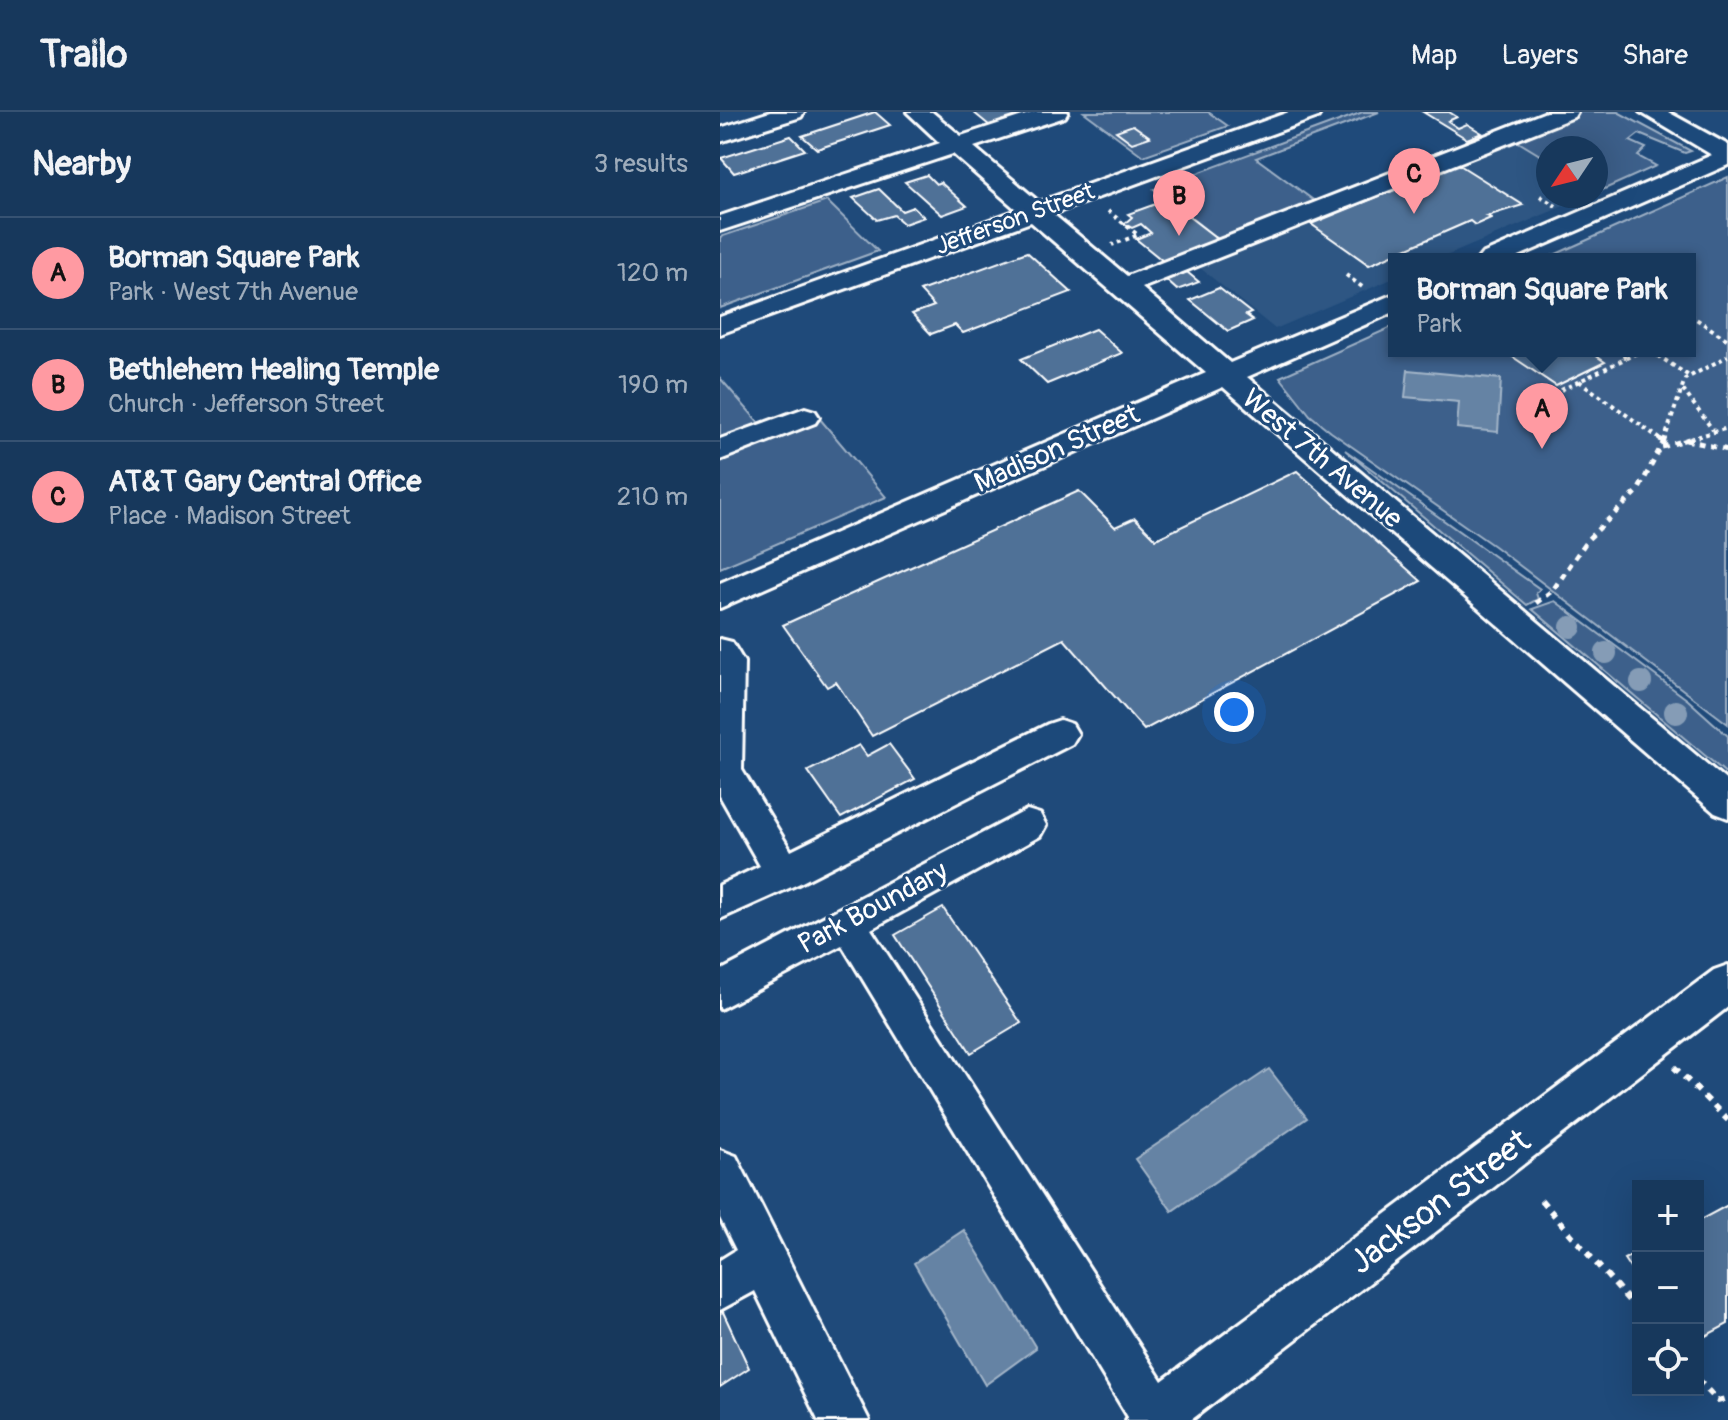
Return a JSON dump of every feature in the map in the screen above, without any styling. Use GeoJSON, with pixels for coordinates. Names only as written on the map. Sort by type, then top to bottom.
{"type":"FeatureCollection","features":[{"type":"Feature","properties":{"kind":"street"},"geometry":{"type":"LineString","coordinates":[[720,135],[735,120],[793,112]]}},
{"type":"Feature","properties":{"kind":"street","name":"West 7th Avenue"},"geometry":{"type":"LineString","coordinates":[[918,112],[1728,803]]}},
{"type":"Feature","properties":{"kind":"street"},"geometry":{"type":"LineString","coordinates":[[720,224],[810,188],[1057,112]]}},
{"type":"Feature","properties":{"kind":"street","name":"Jefferson Street"},"geometry":{"type":"LineString","coordinates":[[720,326],[1310,112]]}},
{"type":"Feature","properties":{"kind":"street"},"geometry":{"type":"LineString","coordinates":[[1122,287],[1566,112]]}},
{"type":"Feature","properties":{"kind":"street"},"geometry":{"type":"LineString","coordinates":[[1651,112],[1728,155]]}},
{"type":"Feature","properties":{"kind":"street"},"geometry":{"type":"LineString","coordinates":[[1505,253],[1728,155]]}},
{"type":"Feature","properties":{"kind":"street","name":"Madison Street"},"geometry":{"type":"LineString","coordinates":[[720,596],[1224,376],[1382,297]]}},
{"type":"Feature","properties":{"kind":"street"},"geometry":{"type":"LineString","coordinates":[[720,450],[805,417]]}},
{"type":"Feature","properties":{"kind":"street"},"geometry":{"type":"LineString","coordinates":[[720,651],[727,662],[724,771],[784,873]]}},
{"type":"Feature","properties":{"kind":"street"},"geometry":{"type":"LineString","coordinates":[[720,903],[1060,734]]}},
{"type":"Feature","properties":{"kind":"street","name":"Park Boundary"},"geometry":{"type":"LineString","coordinates":[[720,991],[1027,825]]}},
{"type":"Feature","properties":{"kind":"street"},"geometry":{"type":"LineString","coordinates":[[860,942],[1154,1418]]}},
{"type":"Feature","properties":{"kind":"street","name":"Jackson Street"},"geometry":{"type":"LineString","coordinates":[[1154,1418],[1728,983]]}},
{"type":"Feature","properties":{"kind":"street"},"geometry":{"type":"LineString","coordinates":[[720,1171],[844,1420]]}},
{"type":"Feature","properties":{"kind":"street"},"geometry":{"type":"LineString","coordinates":[[720,1287],[764,1259]]}},
{"type":"Feature","properties":{"kind":"path"},"geometry":{"type":"LineString","coordinates":[[1102,206],[1138,235],[1111,245]]}},
{"type":"Feature","properties":{"kind":"path"},"geometry":{"type":"LineString","coordinates":[[1346,275],[1382,297]]}},
{"type":"Feature","properties":{"kind":"path"},"geometry":{"type":"LineString","coordinates":[[1696,319],[1728,340]]}},
{"type":"Feature","properties":{"kind":"path"},"geometry":{"type":"LineString","coordinates":[[1512,618],[1553,590],[1588,539],[1638,491],[1663,445],[1689,376],[1728,356]]}},
{"type":"Feature","properties":{"kind":"path"},"geometry":{"type":"LineString","coordinates":[[1660,357],[1689,376]]}},
{"type":"Feature","properties":{"kind":"path"},"geometry":{"type":"LineString","coordinates":[[1561,390],[1627,358]]}},
{"type":"Feature","properties":{"kind":"path"},"geometry":{"type":"LineString","coordinates":[[1579,381],[1663,445]]}},
{"type":"Feature","properties":{"kind":"path"},"geometry":{"type":"LineString","coordinates":[[1682,389],[1714,430]]}},
{"type":"Feature","properties":{"kind":"path"},"geometry":{"type":"LineString","coordinates":[[1663,445],[1714,430],[1725,429],[1728,436]]}},
{"type":"Feature","properties":{"kind":"path"},"geometry":{"type":"LineString","coordinates":[[1684,439],[1728,450]]}},
{"type":"Feature","properties":{"kind":"path"},"geometry":{"type":"LineString","coordinates":[[1650,1043],[1728,1120]]}},
{"type":"Feature","properties":{"kind":"path"},"geometry":{"type":"LineString","coordinates":[[1541,1200],[1632,1304]]}},
{"type":"Feature","properties":{"kind":"path"},"geometry":{"type":"LineString","coordinates":[[1704,1386],[1718,1401],[1728,1398]]}},
{"type":"Feature","properties":{"kind":"shaded area"},"geometry":{"type":"Polygon","coordinates":[[[1084,112],[1208,112],[1228,126],[1143,156],[1084,112]]]}},
{"type":"Feature","properties":{"kind":"shaded area"},"geometry":{"type":"Polygon","coordinates":[[[1363,112],[1379,112],[1256,158],[1320,205],[1223,243],[1154,189],[1363,112]]]}},
{"type":"Feature","properties":{"kind":"shaded area"},"geometry":{"type":"Polygon","coordinates":[[[1579,112],[1618,112],[1691,151],[1685,153],[1639,134],[1630,141],[1646,148],[1638,156],[1656,166],[1608,187],[1608,136],[1536,136],[1536,153],[1512,138],[1579,112]]]}},
{"type":"Feature","properties":{"kind":"shaded area"},"geometry":{"type":"Polygon","coordinates":[[[1516,141],[1536,153],[1536,208],[1559,208],[1453,253],[1388,253],[1388,281],[1275,329],[1199,267],[1516,141]]]}},
{"type":"Feature","properties":{"kind":"shaded area"},"geometry":{"type":"Polygon","coordinates":[[[1728,177],[1728,724],[1494,546],[1331,432],[1310,415],[1280,377],[1388,329],[1388,357],[1696,357],[1696,253],[1558,253],[1728,177]]]}},
{"type":"Feature","properties":{"kind":"shaded area"},"geometry":{"type":"Polygon","coordinates":[[[827,201],[878,251],[720,308],[720,237],[827,201]]]}},
{"type":"Feature","properties":{"kind":"shaded area"},"geometry":{"type":"Polygon","coordinates":[[[1408,370],[1501,379],[1498,432],[1457,428],[1459,402],[1405,397],[1408,370]]]}},
{"type":"Feature","properties":{"kind":"shaded area"},"geometry":{"type":"Polygon","coordinates":[[[720,378],[761,425],[720,441],[720,378]]]}},
{"type":"Feature","properties":{"kind":"shaded area"},"geometry":{"type":"Polygon","coordinates":[[[820,419],[886,497],[720,568],[720,458],[820,419]]]}},
{"type":"Feature","properties":{"kind":"shaded area"},"geometry":{"type":"Polygon","coordinates":[[[1345,450],[1540,589],[1536,593],[1538,599],[1527,605],[1345,450]]]}},
{"type":"Feature","properties":{"kind":"shaded area"},"geometry":{"type":"Polygon","coordinates":[[[1555,601],[1688,700],[1728,736],[1728,775],[1532,609],[1555,601]]]}},
{"type":"Feature","properties":{"kind":"shaded area"},"geometry":{"type":"Polygon","coordinates":[[[1269,1069],[1307,1118],[1172,1211],[1135,1159],[1269,1069]]]}},
{"type":"Feature","properties":{"kind":"shaded area"},"geometry":{"type":"Polygon","coordinates":[[[964,1230],[1036,1348],[985,1385],[914,1263],[964,1230]]]}},
{"type":"Feature","properties":{"kind":"building"},"geometry":{"type":"Polygon","coordinates":[[[875,112],[890,125],[817,149],[802,136],[875,112]]]}},
{"type":"Feature","properties":{"kind":"building"},"geometry":{"type":"Polygon","coordinates":[[[973,112],[1015,112],[1020,116],[990,126],[973,112]]]}},
{"type":"Feature","properties":{"kind":"building"},"geometry":{"type":"Polygon","coordinates":[[[1423,112],[1449,112],[1457,117],[1448,121],[1458,128],[1467,124],[1482,133],[1467,139],[1423,112]]]}},
{"type":"Feature","properties":{"kind":"building"},"geometry":{"type":"Polygon","coordinates":[[[1133,125],[1150,137],[1132,143],[1116,131],[1133,125]]]}},
{"type":"Feature","properties":{"kind":"building"},"geometry":{"type":"Polygon","coordinates":[[[791,136],[805,150],[734,173],[721,158],[791,136]]]}},
{"type":"Feature","properties":{"kind":"building"},"geometry":{"type":"Polygon","coordinates":[[[1458,164],[1523,205],[1487,216],[1491,218],[1475,225],[1470,221],[1397,253],[1388,253],[1388,257],[1369,265],[1311,224],[1458,164]]]}},
{"type":"Feature","properties":{"kind":"building"},"geometry":{"type":"Polygon","coordinates":[[[927,175],[936,184],[940,182],[967,206],[942,215],[905,182],[927,175]]]}},
{"type":"Feature","properties":{"kind":"building"},"geometry":{"type":"Polygon","coordinates":[[[879,189],[902,211],[913,207],[924,217],[904,224],[894,215],[877,220],[853,198],[879,189]]]}},
{"type":"Feature","properties":{"kind":"building"},"geometry":{"type":"Polygon","coordinates":[[[1161,202],[1171,203],[1223,243],[1168,265],[1136,239],[1151,233],[1141,224],[1132,228],[1124,224],[1132,217],[1128,214],[1161,202]]]}},
{"type":"Feature","properties":{"kind":"building"},"geometry":{"type":"Polygon","coordinates":[[[1027,252],[1071,292],[963,333],[955,325],[931,334],[912,314],[934,306],[920,291],[1027,252]]]}},
{"type":"Feature","properties":{"kind":"building"},"geometry":{"type":"Polygon","coordinates":[[[1187,272],[1199,282],[1177,290],[1166,280],[1187,272]]]}},
{"type":"Feature","properties":{"kind":"building"},"geometry":{"type":"Polygon","coordinates":[[[1219,288],[1251,313],[1246,315],[1253,320],[1228,331],[1190,300],[1219,288]]]}},
{"type":"Feature","properties":{"kind":"building"},"geometry":{"type":"Polygon","coordinates":[[[1095,329],[1122,353],[1047,384],[1021,359],[1095,329]]]}},
{"type":"Feature","properties":{"kind":"building"},"geometry":{"type":"Polygon","coordinates":[[[1513,357],[1598,357],[1605,362],[1556,386],[1513,357]]]}},
{"type":"Feature","properties":{"kind":"building"},"geometry":{"type":"Polygon","coordinates":[[[1297,471],[1421,581],[1144,730],[1064,639],[872,736],[836,682],[827,687],[783,625],[1079,491],[1115,527],[1135,518],[1156,539],[1297,471]]]}},
{"type":"Feature","properties":{"kind":"building"},"geometry":{"type":"Polygon","coordinates":[[[889,744],[915,779],[841,818],[808,771],[859,745],[867,756],[889,744]]]}},
{"type":"Feature","properties":{"kind":"building"},"geometry":{"type":"Polygon","coordinates":[[[943,908],[1021,1023],[971,1053],[895,935],[943,908]]]}},
{"type":"Feature","properties":{"kind":"building"},"geometry":{"type":"Polygon","coordinates":[[[1728,1205],[1728,1324],[1704,1337],[1704,1252],[1704,1218],[1728,1205]]]}},
{"type":"Feature","properties":{"kind":"building"},"geometry":{"type":"Polygon","coordinates":[[[1632,1255],[1632,1271],[1624,1259],[1632,1255]]]}},
{"type":"Feature","properties":{"kind":"building"},"geometry":{"type":"Polygon","coordinates":[[[723,1312],[749,1368],[720,1387],[720,1313],[723,1312]]]}},
{"type":"Feature","properties":{"kind":"place","name":"AT&T Gary Central Office"},"geometry":{"type":"Point","coordinates":[1414,214]}},
{"type":"Feature","properties":{"kind":"place","name":"Bethlehem Healing Temple"},"geometry":{"type":"Point","coordinates":[1179,236]}},
{"type":"Feature","properties":{"kind":"place","name":"Borman Square Park"},"geometry":{"type":"Point","coordinates":[1542,449]}}]}
